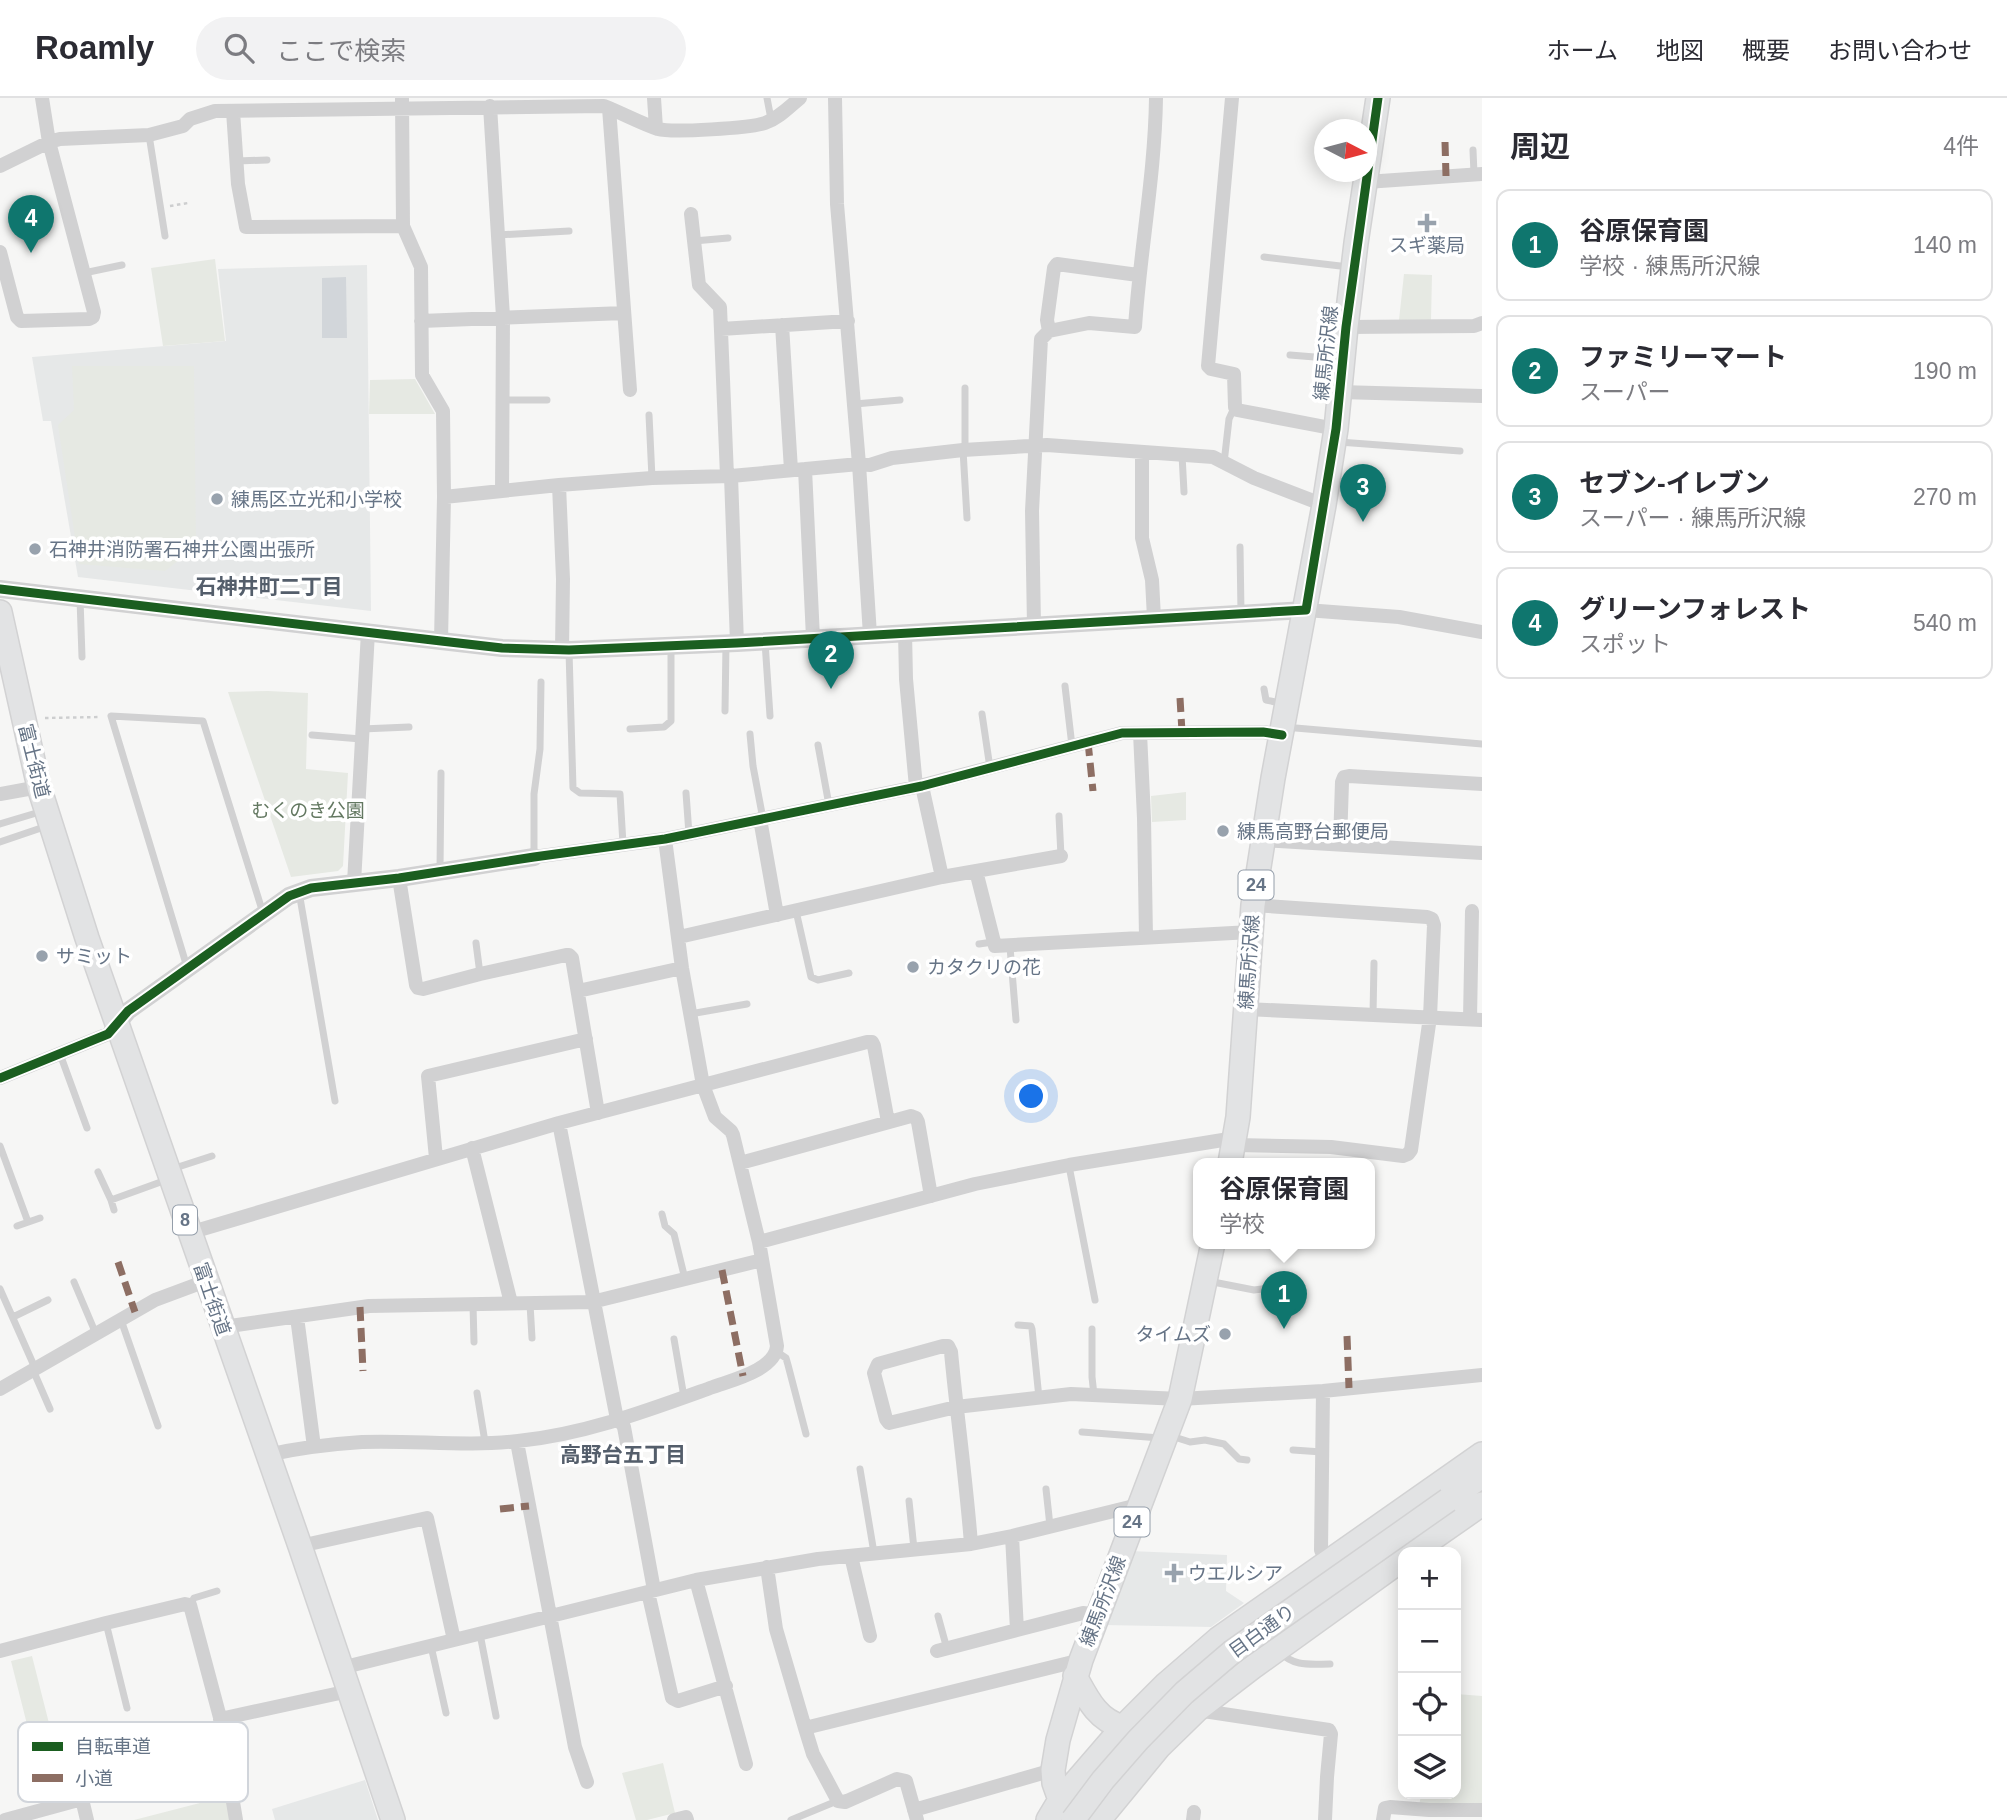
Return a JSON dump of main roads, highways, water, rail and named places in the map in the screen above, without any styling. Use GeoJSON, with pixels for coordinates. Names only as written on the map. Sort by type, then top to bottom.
{"type":"FeatureCollection","features":[{"type":"Feature","properties":{"kind":"main road","name":"練馬所沢線"},"geometry":{"type":"LineString","coordinates":[[1374,119],[1378,98]]}},
{"type":"Feature","properties":{"kind":"main road","name":"練馬所沢線"},"geometry":{"type":"LineString","coordinates":[[1233,1148],[1238,1117],[1253,905],[1335,435],[1364,182]]}},
{"type":"Feature","properties":{"kind":"main road","name":"富士街道"},"geometry":{"type":"LineString","coordinates":[[0,612],[39,787],[91,949],[393,1820]]}},
{"type":"Feature","properties":{"kind":"main road","name":"練馬所沢線"},"geometry":{"type":"LineString","coordinates":[[1060,1800],[1053,1770],[1058,1740],[1078,1668],[1180,1399],[1212,1249]]}},
{"type":"Feature","properties":{"kind":"main road"},"geometry":{"type":"LineString","coordinates":[[1048,1820],[1060,1800],[1123,1727],[1166,1684],[1218,1639],[1482,1454]]}},
{"type":"Feature","properties":{"kind":"main road","name":"目白通り"},"geometry":{"type":"LineString","coordinates":[[1073,1820],[1138,1740],[1184,1693],[1232,1652],[1482,1476]]}},
{"type":"Feature","properties":{"kind":"main road"},"geometry":{"type":"LineString","coordinates":[[1420,1547],[1482,1504]]}},
{"type":"Feature","properties":{"kind":"main road","name":"目白通り"},"geometry":{"type":"LineString","coordinates":[[1099,1820],[1159,1746],[1197,1710],[1398,1563]]}},
{"type":"Feature","properties":{"kind":"main road"},"geometry":{"type":"LineString","coordinates":[[1078,1668],[1091,1705],[1107,1721],[1123,1727]]}},
{"type":"Feature","properties":{"kind":"main road"},"geometry":{"type":"LineString","coordinates":[[1060,1800],[1084,1820]]}},
{"type":"Feature","properties":{"kind":"place","name":"スギ薬局"},"geometry":{"type":"Point","coordinates":[1427,223]}},
{"type":"Feature","properties":{"kind":"place","name":"グリーンフォレスト"},"geometry":{"type":"Point","coordinates":[31,253]}},
{"type":"Feature","properties":{"kind":"place","name":"練馬区立光和小学校"},"geometry":{"type":"Point","coordinates":[217,499]}},
{"type":"Feature","properties":{"kind":"place","name":"セブン-イレブン"},"geometry":{"type":"Point","coordinates":[1363,522]}},
{"type":"Feature","properties":{"kind":"place","name":"石神井消防署石神井公園出張所"},"geometry":{"type":"Point","coordinates":[35,549]}},
{"type":"Feature","properties":{"kind":"place","name":"ファミリーマート"},"geometry":{"type":"Point","coordinates":[831,689]}},
{"type":"Feature","properties":{"kind":"place","name":"練馬高野台郵便局"},"geometry":{"type":"Point","coordinates":[1223,831]}},
{"type":"Feature","properties":{"kind":"place","name":"サミット"},"geometry":{"type":"Point","coordinates":[42,956]}},
{"type":"Feature","properties":{"kind":"place","name":"カタクリの花"},"geometry":{"type":"Point","coordinates":[913,967]}},
{"type":"Feature","properties":{"kind":"place","name":"谷原保育園"},"geometry":{"type":"Point","coordinates":[1284,1329]}},
{"type":"Feature","properties":{"kind":"place","name":"タイムズ"},"geometry":{"type":"Point","coordinates":[1225,1334]}},
{"type":"Feature","properties":{"kind":"place","name":"ウエルシア"},"geometry":{"type":"Point","coordinates":[1174,1573]}},
{"type":"Feature","properties":{"kind":"district","name":"石神井町二丁目"},"geometry":{"type":"Point","coordinates":[269,586]}},
{"type":"Feature","properties":{"kind":"district","name":"高野台五丁目"},"geometry":{"type":"Point","coordinates":[623,1454]}},
{"type":"Feature","properties":{"kind":"park label","name":"むくのき公園"},"geometry":{"type":"Point","coordinates":[308,810]}}]}
